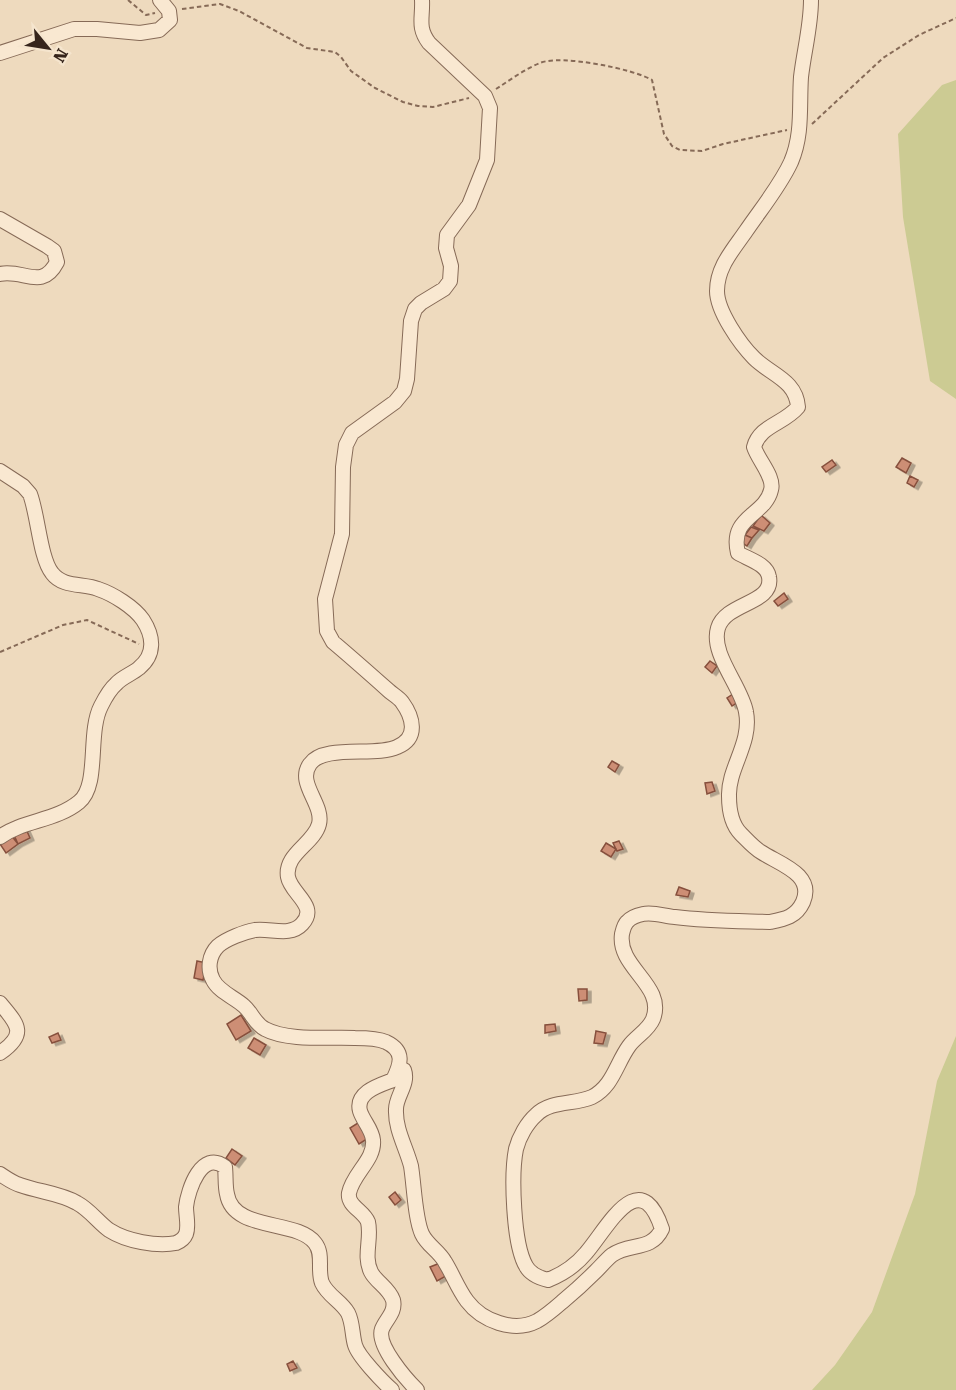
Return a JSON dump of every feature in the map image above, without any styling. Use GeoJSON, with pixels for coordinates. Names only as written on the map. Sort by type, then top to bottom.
{"type":"FeatureCollection","features":[{"type":"Feature","properties":{"kind":"street"},"geometry":{"type":"LineString","coordinates":[[417,1390],[405,1378],[381,1342],[381,1330],[392,1313],[393,1301],[387,1290],[371,1274],[367,1262],[368,1224],[364,1215],[351,1204],[349,1195],[353,1182],[373,1151],[373,1139],[360,1110],[361,1100],[365,1093],[393,1080],[401,1058],[396,1050],[386,1042],[370,1038],[304,1037],[264,1029],[254,1020],[245,1006],[215,983],[210,975],[209,966],[216,948],[225,941],[253,930],[289,931],[305,922],[308,906],[290,885],[288,874],[294,858],[315,833],[319,824],[317,808],[307,784],[306,773],[309,764],[316,758],[328,754],[398,747],[408,739],[412,732],[412,722],[401,701],[333,642],[326,625],[325,599],[342,534],[343,467],[346,445],[352,434],[395,402],[404,391],[411,321],[415,309],[444,289],[450,280],[452,266],[446,248],[447,235],[469,205],[487,160],[490,108],[485,96],[423,35],[422,0]]}},
{"type":"Feature","properties":{"kind":"street"},"geometry":{"type":"LineString","coordinates":[[399,1068],[404,1070],[406,1076],[395,1107],[398,1126],[411,1166],[421,1232],[444,1260],[455,1283],[468,1302],[482,1315],[504,1324],[535,1322],[553,1310],[613,1255],[628,1247],[646,1245],[657,1238],[662,1229],[649,1203],[638,1200],[625,1203],[585,1254],[567,1270],[548,1280],[532,1274],[526,1267],[520,1250],[515,1220],[516,1150],[519,1138],[527,1126],[545,1108],[590,1098],[604,1088],[614,1075],[629,1046],[651,1023],[655,1008],[648,985],[629,963],[623,950],[623,929],[627,922],[635,916],[652,914],[770,922],[796,913],[805,894],[802,879],[795,872],[760,852],[734,825],[728,795],[744,744],[747,714],[744,701],[727,669],[717,640],[718,627],[724,617],[744,604],[762,597],[768,588],[769,577],[765,567],[738,553],[735,542],[738,530],[765,501],[771,490],[771,480],[754,447],[756,439],[767,428],[778,424],[793,413],[798,407],[797,398],[790,385],[755,359],[737,336],[719,303],[717,292],[722,267],[730,252],[790,164],[797,144],[800,128],[801,78],[811,20],[811,0]]}},
{"type":"Feature","properties":{"kind":"street"},"geometry":{"type":"LineString","coordinates":[[0,53],[74,29],[140,33],[159,30],[170,20],[165,5]]}},
{"type":"Feature","properties":{"kind":"street"},"geometry":{"type":"LineString","coordinates":[[0,219],[54,251],[57,262],[51,273],[41,278],[0,274]]}},
{"type":"Feature","properties":{"kind":"street"},"geometry":{"type":"LineString","coordinates":[[0,471],[23,486],[30,494],[46,561],[52,573],[61,581],[97,588],[130,606],[142,618],[151,635],[152,650],[140,668],[117,682],[98,711],[92,736],[88,792],[79,802],[65,810],[32,824],[13,827],[0,837]]}},
{"type":"Feature","properties":{"kind":"street"},"geometry":{"type":"LineString","coordinates":[[0,1003],[15,1020],[17,1029],[14,1040],[0,1053]]}},
{"type":"Feature","properties":{"kind":"street"},"geometry":{"type":"LineString","coordinates":[[0,1174],[19,1185],[61,1196],[77,1203],[109,1230],[128,1238],[167,1244],[180,1242],[185,1237],[189,1192],[202,1167],[212,1162],[219,1162],[225,1167],[227,1196],[233,1208],[267,1225],[306,1235],[315,1243],[319,1253],[319,1274],[322,1284],[330,1295],[342,1303],[349,1316],[355,1347],[362,1359],[392,1390]]}},
{"type":"Feature","properties":{"kind":"path"},"geometry":{"type":"LineString","coordinates":[[128,0],[146,15],[165,5],[220,4],[239,11],[307,48],[335,51],[351,71],[375,88],[403,102],[418,106],[433,107],[485,96],[542,62],[561,59],[643,75],[652,80],[664,134],[672,146],[680,150],[702,151],[723,144],[810,126],[883,58],[919,35],[956,18]]}},
{"type":"Feature","properties":{"kind":"path"},"geometry":{"type":"LineString","coordinates":[[0,652],[63,625],[87,620],[152,650]]}},
{"type":"Feature","properties":{"kind":"shaded area"},"geometry":{"type":"Polygon","coordinates":[[[956,80],[956,399],[930,381],[903,217],[898,134],[942,85],[956,80]]]}},
{"type":"Feature","properties":{"kind":"shaded area"},"geometry":{"type":"Polygon","coordinates":[[[956,1036],[956,1390],[812,1390],[835,1365],[872,1312],[915,1194],[937,1081],[956,1036]]]}},
{"type":"Feature","properties":{"kind":"building"},"geometry":{"type":"Polygon","coordinates":[[[902,458],[911,463],[906,473],[896,467],[902,458]]]}},
{"type":"Feature","properties":{"kind":"building"},"geometry":{"type":"Polygon","coordinates":[[[832,460],[836,465],[826,472],[822,467],[832,460]]]}},
{"type":"Feature","properties":{"kind":"building"},"geometry":{"type":"Polygon","coordinates":[[[910,476],[918,480],[914,487],[907,483],[910,476]]]}},
{"type":"Feature","properties":{"kind":"building"},"geometry":{"type":"Polygon","coordinates":[[[761,515],[770,523],[764,531],[753,526],[761,515]]]}},
{"type":"Feature","properties":{"kind":"building"},"geometry":{"type":"Polygon","coordinates":[[[751,527],[759,530],[752,538],[745,535],[751,527]]]}},
{"type":"Feature","properties":{"kind":"building"},"geometry":{"type":"Polygon","coordinates":[[[745,535],[752,538],[747,546],[741,542],[745,535]]]}},
{"type":"Feature","properties":{"kind":"building"},"geometry":{"type":"Polygon","coordinates":[[[784,593],[788,599],[778,606],[774,601],[784,593]]]}},
{"type":"Feature","properties":{"kind":"building"},"geometry":{"type":"Polygon","coordinates":[[[710,661],[717,666],[712,673],[705,667],[710,661]]]}},
{"type":"Feature","properties":{"kind":"building"},"geometry":{"type":"Polygon","coordinates":[[[733,694],[738,702],[732,706],[727,698],[733,694]]]}},
{"type":"Feature","properties":{"kind":"building"},"geometry":{"type":"Polygon","coordinates":[[[612,761],[619,765],[615,772],[608,767],[612,761]]]}},
{"type":"Feature","properties":{"kind":"building"},"geometry":{"type":"Polygon","coordinates":[[[712,782],[715,791],[707,794],[705,783],[712,782]]]}},
{"type":"Feature","properties":{"kind":"building"},"geometry":{"type":"Polygon","coordinates":[[[26,829],[30,838],[18,844],[14,835],[26,829]]]}},
{"type":"Feature","properties":{"kind":"building"},"geometry":{"type":"Polygon","coordinates":[[[11,835],[18,844],[6,853],[0,844],[11,835]]]}},
{"type":"Feature","properties":{"kind":"building"},"geometry":{"type":"Polygon","coordinates":[[[619,841],[623,849],[617,851],[613,843],[619,841]]]}},
{"type":"Feature","properties":{"kind":"building"},"geometry":{"type":"Polygon","coordinates":[[[606,843],[616,849],[611,857],[601,851],[606,843]]]}},
{"type":"Feature","properties":{"kind":"building"},"geometry":{"type":"Polygon","coordinates":[[[679,887],[690,891],[688,897],[676,895],[679,887]]]}},
{"type":"Feature","properties":{"kind":"building"},"geometry":{"type":"Polygon","coordinates":[[[197,961],[207,963],[203,980],[194,978],[197,961]]]}},
{"type":"Feature","properties":{"kind":"building"},"geometry":{"type":"Polygon","coordinates":[[[578,989],[587,989],[587,1000],[579,1001],[578,989]]]}},
{"type":"Feature","properties":{"kind":"building"},"geometry":{"type":"Polygon","coordinates":[[[241,1015],[251,1031],[236,1040],[227,1024],[241,1015]]]}},
{"type":"Feature","properties":{"kind":"building"},"geometry":{"type":"Polygon","coordinates":[[[555,1024],[556,1031],[545,1033],[545,1025],[555,1024]]]}},
{"type":"Feature","properties":{"kind":"building"},"geometry":{"type":"Polygon","coordinates":[[[596,1031],[606,1033],[603,1044],[594,1043],[596,1031]]]}},
{"type":"Feature","properties":{"kind":"building"},"geometry":{"type":"Polygon","coordinates":[[[58,1033],[61,1040],[52,1043],[49,1037],[58,1033]]]}},
{"type":"Feature","properties":{"kind":"building"},"geometry":{"type":"Polygon","coordinates":[[[254,1038],[266,1045],[260,1055],[248,1048],[254,1038]]]}},
{"type":"Feature","properties":{"kind":"building"},"geometry":{"type":"Polygon","coordinates":[[[361,1121],[370,1137],[359,1144],[350,1128],[361,1121]]]}},
{"type":"Feature","properties":{"kind":"building"},"geometry":{"type":"Polygon","coordinates":[[[232,1149],[242,1156],[235,1165],[226,1158],[232,1149]]]}},
{"type":"Feature","properties":{"kind":"building"},"geometry":{"type":"Polygon","coordinates":[[[395,1192],[401,1200],[395,1205],[389,1197],[395,1192]]]}},
{"type":"Feature","properties":{"kind":"building"},"geometry":{"type":"Polygon","coordinates":[[[440,1263],[446,1276],[437,1281],[430,1267],[440,1263]]]}},
{"type":"Feature","properties":{"kind":"building"},"geometry":{"type":"Polygon","coordinates":[[[293,1361],[297,1368],[290,1371],[287,1364],[293,1361]]]}}]}
